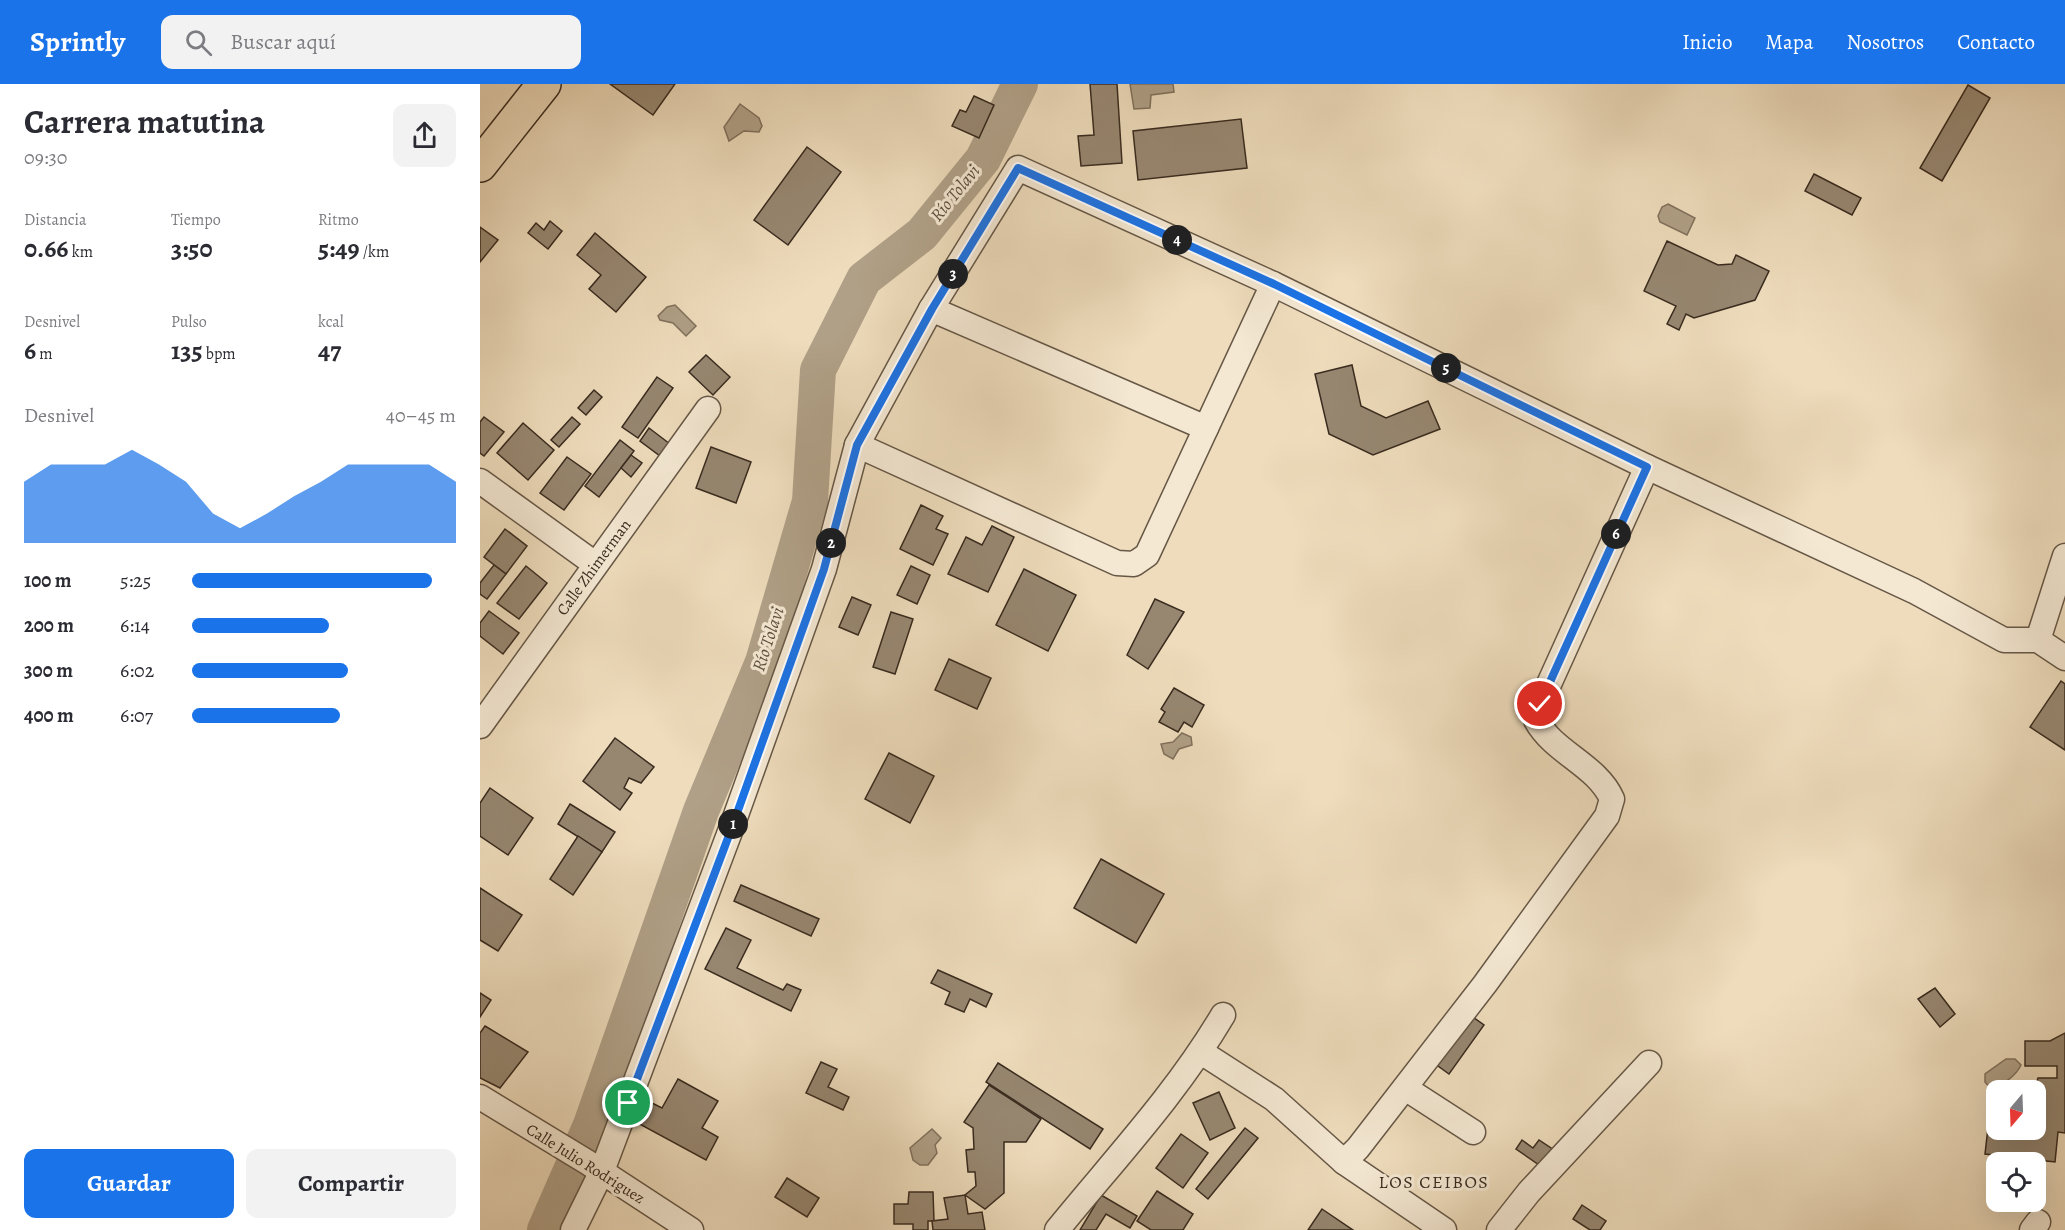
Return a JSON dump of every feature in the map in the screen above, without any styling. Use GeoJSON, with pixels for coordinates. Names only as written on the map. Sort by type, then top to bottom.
{"type":"FeatureCollection","features":[{"type":"Feature","properties":{"kind":"main road"},"geometry":{"type":"LineString","coordinates":[[480,165],[544,84]]}},
{"type":"Feature","properties":{"kind":"street"},"geometry":{"type":"LineString","coordinates":[[573,1230],[595,1166],[727,841],[824,569],[857,445],[932,309],[1018,168],[1274,284],[1647,467],[1914,591],[2004,640],[2038,640],[2065,658]]}},
{"type":"Feature","properties":{"kind":"street"},"geometry":{"type":"LineString","coordinates":[[857,445],[1117,563],[1134,564],[1147,555],[1274,284]]}},
{"type":"Feature","properties":{"kind":"street"},"geometry":{"type":"LineString","coordinates":[[932,309],[1206,428]]}},
{"type":"Feature","properties":{"kind":"street","name":"Calle Zhimerman"},"geometry":{"type":"LineString","coordinates":[[480,726],[708,409]]}},
{"type":"Feature","properties":{"kind":"street"},"geometry":{"type":"LineString","coordinates":[[1344,1162],[1358,1148],[1485,984],[1607,816],[1612,799],[1606,785],[1544,736],[1536,720],[1540,704],[1647,467]]}},
{"type":"Feature","properties":{"kind":"street"},"geometry":{"type":"LineString","coordinates":[[480,481],[595,564]]}},
{"type":"Feature","properties":{"kind":"street"},"geometry":{"type":"LineString","coordinates":[[2038,640],[2065,556]]}},
{"type":"Feature","properties":{"kind":"street"},"geometry":{"type":"LineString","coordinates":[[1057,1230],[1201,1052],[1223,1015]]}},
{"type":"Feature","properties":{"kind":"street"},"geometry":{"type":"LineString","coordinates":[[1201,1052],[1274,1099],[1344,1162],[1444,1230]]}},
{"type":"Feature","properties":{"kind":"street"},"geometry":{"type":"LineString","coordinates":[[1499,1230],[1529,1192],[1649,1063]]}},
{"type":"Feature","properties":{"kind":"street"},"geometry":{"type":"LineString","coordinates":[[1405,1088],[1473,1132]]}},
{"type":"Feature","properties":{"kind":"street","name":"Calle Julio Rodriguez"},"geometry":{"type":"LineString","coordinates":[[480,1097],[595,1166],[692,1230]]}},
{"type":"Feature","properties":{"kind":"shaded area"},"geometry":{"type":"Polygon","coordinates":[[[1130,84],[1173,84],[1174,92],[1151,95],[1150,108],[1134,109],[1130,84]]]}},
{"type":"Feature","properties":{"kind":"shaded area"},"geometry":{"type":"Polygon","coordinates":[[[740,104],[759,118],[762,126],[759,132],[744,131],[729,141],[724,127],[740,104]]]}},
{"type":"Feature","properties":{"kind":"shaded area"},"geometry":{"type":"Polygon","coordinates":[[[1668,204],[1695,218],[1687,235],[1660,222],[1658,216],[1662,207],[1668,204]]]}},
{"type":"Feature","properties":{"kind":"shaded area"},"geometry":{"type":"Polygon","coordinates":[[[675,305],[696,326],[686,336],[673,323],[660,320],[658,316],[667,307],[675,305]]]}},
{"type":"Feature","properties":{"kind":"shaded area"},"geometry":{"type":"Polygon","coordinates":[[[1182,733],[1191,737],[1192,745],[1179,749],[1173,759],[1164,754],[1161,744],[1173,742],[1182,733]]]}},
{"type":"Feature","properties":{"kind":"shaded area"},"geometry":{"type":"Polygon","coordinates":[[[2006,1059],[2015,1059],[2021,1065],[2008,1080],[1986,1080],[1986,1083],[1985,1074],[2006,1059]]]}},
{"type":"Feature","properties":{"kind":"shaded area"},"geometry":{"type":"Polygon","coordinates":[[[932,1129],[941,1138],[935,1145],[937,1153],[928,1165],[920,1165],[913,1160],[910,1148],[932,1129]]]}},
{"type":"Feature","properties":{"kind":"building"},"geometry":{"type":"Polygon","coordinates":[[[610,84],[675,84],[653,115],[610,84]]]}},
{"type":"Feature","properties":{"kind":"building"},"geometry":{"type":"Polygon","coordinates":[[[1090,84],[1117,84],[1122,163],[1081,166],[1078,136],[1094,135],[1090,84]]]}},
{"type":"Feature","properties":{"kind":"building"},"geometry":{"type":"Polygon","coordinates":[[[1968,85],[1990,98],[1942,181],[1920,168],[1968,85]]]}},
{"type":"Feature","properties":{"kind":"building"},"geometry":{"type":"Polygon","coordinates":[[[974,96],[994,105],[979,138],[952,126],[960,110],[966,112],[974,96]]]}},
{"type":"Feature","properties":{"kind":"building"},"geometry":{"type":"Polygon","coordinates":[[[1241,119],[1247,168],[1138,180],[1133,131],[1241,119]]]}},
{"type":"Feature","properties":{"kind":"building"},"geometry":{"type":"Polygon","coordinates":[[[807,147],[841,172],[788,245],[754,220],[807,147]]]}},
{"type":"Feature","properties":{"kind":"building"},"geometry":{"type":"Polygon","coordinates":[[[1814,174],[1861,198],[1852,215],[1805,191],[1814,174]]]}},
{"type":"Feature","properties":{"kind":"building"},"geometry":{"type":"Polygon","coordinates":[[[550,221],[562,231],[548,249],[528,233],[536,223],[544,230],[550,221]]]}},
{"type":"Feature","properties":{"kind":"building"},"geometry":{"type":"Polygon","coordinates":[[[480,227],[498,240],[480,262],[480,227]]]}},
{"type":"Feature","properties":{"kind":"building"},"geometry":{"type":"Polygon","coordinates":[[[595,233],[646,277],[616,312],[589,289],[601,275],[577,255],[595,233]]]}},
{"type":"Feature","properties":{"kind":"building"},"geometry":{"type":"Polygon","coordinates":[[[1667,241],[1718,265],[1732,264],[1736,255],[1769,271],[1755,300],[1694,318],[1686,314],[1679,330],[1667,324],[1676,306],[1644,291],[1667,241]]]}},
{"type":"Feature","properties":{"kind":"building"},"geometry":{"type":"Polygon","coordinates":[[[706,355],[730,377],[713,395],[689,372],[706,355]]]}},
{"type":"Feature","properties":{"kind":"building"},"geometry":{"type":"Polygon","coordinates":[[[1352,365],[1361,406],[1386,418],[1428,401],[1440,429],[1373,455],[1329,434],[1315,374],[1352,365]]]}},
{"type":"Feature","properties":{"kind":"building"},"geometry":{"type":"Polygon","coordinates":[[[657,377],[673,388],[638,438],[622,427],[657,377]]]}},
{"type":"Feature","properties":{"kind":"building"},"geometry":{"type":"Polygon","coordinates":[[[594,390],[602,397],[586,415],[578,408],[594,390]]]}},
{"type":"Feature","properties":{"kind":"building"},"geometry":{"type":"Polygon","coordinates":[[[484,417],[504,432],[484,456],[480,453],[480,422],[484,417]]]}},
{"type":"Feature","properties":{"kind":"building"},"geometry":{"type":"Polygon","coordinates":[[[572,417],[580,424],[559,447],[551,440],[572,417]]]}},
{"type":"Feature","properties":{"kind":"building"},"geometry":{"type":"Polygon","coordinates":[[[523,423],[554,450],[528,480],[497,453],[523,423]]]}},
{"type":"Feature","properties":{"kind":"building"},"geometry":{"type":"Polygon","coordinates":[[[649,428],[674,447],[664,459],[640,441],[649,428]]]}},
{"type":"Feature","properties":{"kind":"building"},"geometry":{"type":"Polygon","coordinates":[[[620,440],[634,451],[599,497],[585,486],[620,440]]]}},
{"type":"Feature","properties":{"kind":"building"},"geometry":{"type":"Polygon","coordinates":[[[711,447],[751,462],[736,503],[696,488],[711,447]]]}},
{"type":"Feature","properties":{"kind":"building"},"geometry":{"type":"Polygon","coordinates":[[[631,455],[642,463],[631,477],[621,468],[631,455]]]}},
{"type":"Feature","properties":{"kind":"building"},"geometry":{"type":"Polygon","coordinates":[[[567,457],[591,474],[564,510],[540,493],[567,457]]]}},
{"type":"Feature","properties":{"kind":"building"},"geometry":{"type":"Polygon","coordinates":[[[921,505],[943,516],[936,529],[948,534],[933,565],[900,549],[921,505]]]}},
{"type":"Feature","properties":{"kind":"building"},"geometry":{"type":"Polygon","coordinates":[[[992,526],[1014,537],[988,592],[948,574],[966,537],[982,545],[992,526]]]}},
{"type":"Feature","properties":{"kind":"building"},"geometry":{"type":"Polygon","coordinates":[[[505,529],[527,546],[506,574],[484,557],[505,529]]]}},
{"type":"Feature","properties":{"kind":"building"},"geometry":{"type":"Polygon","coordinates":[[[494,565],[506,574],[487,599],[480,594],[480,583],[494,565]]]}},
{"type":"Feature","properties":{"kind":"building"},"geometry":{"type":"Polygon","coordinates":[[[526,566],[547,583],[519,619],[497,603],[526,566]]]}},
{"type":"Feature","properties":{"kind":"building"},"geometry":{"type":"Polygon","coordinates":[[[911,566],[930,575],[917,604],[897,595],[911,566]]]}},
{"type":"Feature","properties":{"kind":"building"},"geometry":{"type":"Polygon","coordinates":[[[1024,569],[1076,595],[1048,651],[996,625],[1024,569]]]}},
{"type":"Feature","properties":{"kind":"building"},"geometry":{"type":"Polygon","coordinates":[[[852,597],[871,605],[858,635],[839,627],[852,597]]]}},
{"type":"Feature","properties":{"kind":"building"},"geometry":{"type":"Polygon","coordinates":[[[1155,599],[1184,612],[1148,669],[1127,655],[1155,599]]]}},
{"type":"Feature","properties":{"kind":"building"},"geometry":{"type":"Polygon","coordinates":[[[489,611],[519,633],[503,654],[480,636],[480,623],[489,611]]]}},
{"type":"Feature","properties":{"kind":"building"},"geometry":{"type":"Polygon","coordinates":[[[891,612],[913,619],[895,674],[873,667],[891,612]]]}},
{"type":"Feature","properties":{"kind":"building"},"geometry":{"type":"Polygon","coordinates":[[[949,659],[991,678],[977,709],[935,690],[949,659]]]}},
{"type":"Feature","properties":{"kind":"building"},"geometry":{"type":"Polygon","coordinates":[[[2061,681],[2065,684],[2065,750],[2030,727],[2061,681]]]}},
{"type":"Feature","properties":{"kind":"building"},"geometry":{"type":"Polygon","coordinates":[[[1174,688],[1204,705],[1192,727],[1184,722],[1178,732],[1159,722],[1165,712],[1161,709],[1174,688]]]}},
{"type":"Feature","properties":{"kind":"building"},"geometry":{"type":"Polygon","coordinates":[[[615,738],[654,767],[641,783],[629,778],[624,788],[632,793],[620,810],[583,781],[615,738]]]}},
{"type":"Feature","properties":{"kind":"building"},"geometry":{"type":"Polygon","coordinates":[[[889,753],[934,776],[910,823],[865,799],[889,753]]]}},
{"type":"Feature","properties":{"kind":"building"},"geometry":{"type":"Polygon","coordinates":[[[490,788],[533,818],[508,855],[480,836],[480,803],[490,788]]]}},
{"type":"Feature","properties":{"kind":"building"},"geometry":{"type":"Polygon","coordinates":[[[570,804],[615,832],[602,852],[558,824],[570,804]]]}},
{"type":"Feature","properties":{"kind":"building"},"geometry":{"type":"Polygon","coordinates":[[[578,836],[602,852],[573,895],[550,879],[578,836]]]}},
{"type":"Feature","properties":{"kind":"building"},"geometry":{"type":"Polygon","coordinates":[[[1101,859],[1164,894],[1136,943],[1074,908],[1101,859]]]}},
{"type":"Feature","properties":{"kind":"building"},"geometry":{"type":"Polygon","coordinates":[[[741,885],[819,919],[811,936],[734,901],[741,885]]]}},
{"type":"Feature","properties":{"kind":"building"},"geometry":{"type":"Polygon","coordinates":[[[480,888],[522,915],[498,951],[480,940],[480,888]]]}},
{"type":"Feature","properties":{"kind":"building"},"geometry":{"type":"Polygon","coordinates":[[[726,928],[751,940],[737,968],[783,990],[787,984],[801,990],[791,1011],[705,969],[726,928]]]}},
{"type":"Feature","properties":{"kind":"building"},"geometry":{"type":"Polygon","coordinates":[[[938,970],[992,994],[986,1007],[970,999],[964,1012],[945,1004],[950,992],[931,983],[938,970]]]}},
{"type":"Feature","properties":{"kind":"building"},"geometry":{"type":"Polygon","coordinates":[[[1935,988],[1955,1014],[1940,1027],[1918,999],[1935,988]]]}},
{"type":"Feature","properties":{"kind":"building"},"geometry":{"type":"Polygon","coordinates":[[[480,993],[491,1000],[480,1017],[480,993]]]}},
{"type":"Feature","properties":{"kind":"building"},"geometry":{"type":"Polygon","coordinates":[[[1470,1015],[1484,1025],[1449,1074],[1434,1063],[1470,1015]]]}},
{"type":"Feature","properties":{"kind":"building"},"geometry":{"type":"Polygon","coordinates":[[[485,1026],[528,1052],[500,1088],[480,1078],[480,1033],[485,1026]]]}},
{"type":"Feature","properties":{"kind":"building"},"geometry":{"type":"Polygon","coordinates":[[[2065,1033],[2065,1133],[2058,1132],[2055,1162],[2046,1161],[2046,1152],[1986,1152],[1985,1154],[1987,1140],[2046,1140],[2046,1080],[2037,1080],[2038,1078],[2057,1078],[2057,1066],[2025,1066],[2025,1041],[2050,1041],[2065,1033]]]}},
{"type":"Feature","properties":{"kind":"building"},"geometry":{"type":"Polygon","coordinates":[[[821,1062],[837,1069],[828,1087],[849,1097],[843,1110],[806,1093],[821,1062]]]}},
{"type":"Feature","properties":{"kind":"building"},"geometry":{"type":"Polygon","coordinates":[[[998,1063],[1103,1129],[1090,1149],[986,1082],[998,1063]]]}},
{"type":"Feature","properties":{"kind":"building"},"geometry":{"type":"Polygon","coordinates":[[[678,1079],[718,1101],[702,1128],[718,1137],[706,1160],[634,1121],[646,1100],[662,1108],[678,1079]]]}},
{"type":"Feature","properties":{"kind":"building"},"geometry":{"type":"Polygon","coordinates":[[[989,1085],[1041,1119],[1026,1142],[1004,1142],[1004,1193],[985,1209],[965,1195],[976,1186],[975,1172],[968,1172],[966,1150],[974,1149],[973,1128],[964,1122],[989,1085]]]}},
{"type":"Feature","properties":{"kind":"building"},"geometry":{"type":"Polygon","coordinates":[[[1219,1092],[1235,1128],[1210,1140],[1193,1103],[1219,1092]]]}},
{"type":"Feature","properties":{"kind":"building"},"geometry":{"type":"Polygon","coordinates":[[[1245,1128],[1258,1138],[1208,1199],[1196,1189],[1245,1128]]]}},
{"type":"Feature","properties":{"kind":"building"},"geometry":{"type":"Polygon","coordinates":[[[1181,1134],[1208,1153],[1183,1188],[1156,1168],[1181,1134]]]}},
{"type":"Feature","properties":{"kind":"building"},"geometry":{"type":"Polygon","coordinates":[[[1522,1140],[1533,1148],[1539,1140],[1554,1150],[1542,1167],[1516,1149],[1522,1140]]]}},
{"type":"Feature","properties":{"kind":"building"},"geometry":{"type":"Polygon","coordinates":[[[787,1178],[819,1198],[807,1217],[775,1197],[787,1178]]]}},
{"type":"Feature","properties":{"kind":"building"},"geometry":{"type":"Polygon","coordinates":[[[1157,1191],[1193,1214],[1183,1230],[1151,1230],[1137,1221],[1157,1191]]]}},
{"type":"Feature","properties":{"kind":"building"},"geometry":{"type":"Polygon","coordinates":[[[909,1192],[933,1192],[934,1221],[928,1221],[928,1230],[913,1230],[913,1224],[894,1224],[894,1204],[908,1204],[909,1192]]]}},
{"type":"Feature","properties":{"kind":"building"},"geometry":{"type":"Polygon","coordinates":[[[965,1195],[968,1214],[982,1212],[985,1230],[933,1230],[932,1221],[948,1219],[944,1198],[965,1195]]]}},
{"type":"Feature","properties":{"kind":"building"},"geometry":{"type":"Polygon","coordinates":[[[1101,1195],[1137,1216],[1130,1228],[1106,1214],[1096,1230],[1080,1230],[1101,1195]]]}},
{"type":"Feature","properties":{"kind":"building"},"geometry":{"type":"Polygon","coordinates":[[[1582,1205],[1606,1221],[1600,1230],[1590,1230],[1573,1219],[1582,1205]]]}},
{"type":"Feature","properties":{"kind":"building"},"geometry":{"type":"Polygon","coordinates":[[[1322,1209],[1353,1230],[1308,1230],[1322,1209]]]}},
{"type":"Feature","properties":{"kind":"waterway","name":"Río Tolavi"},"geometry":{"type":"LineString","coordinates":[[545,1230],[591,1125],[701,811],[763,662],[810,501],[818,370],[864,279],[922,234],[983,159],[1020,84]]}},
{"type":"Feature","properties":{"kind":"district","name":"LOS CEIBOS"},"geometry":{"type":"Point","coordinates":[1434,1182]}},
{"type":"Feature","properties":{"kind":"route"},"geometry":{"type":"LineString","coordinates":[[628,1103],[731,830],[824,569],[857,445],[932,309],[1018,168],[1274,284],[1647,467],[1540,704]]}}]}
